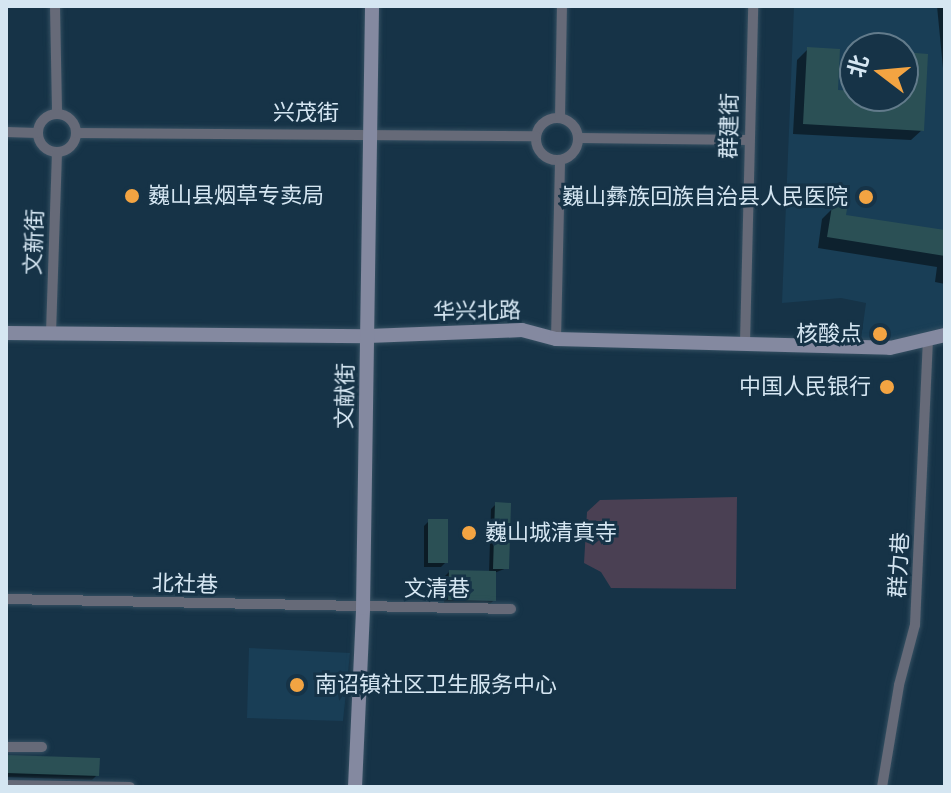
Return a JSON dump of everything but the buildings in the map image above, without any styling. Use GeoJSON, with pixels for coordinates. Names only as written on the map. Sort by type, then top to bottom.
{"type":"FeatureCollection","features":[{"type":"Feature","properties":{"kind":"street"},"geometry":{"type":"LineString","coordinates":[[55,6],[57,113]]}},
{"type":"Feature","properties":{"kind":"street","name":"文献街"},"geometry":{"type":"LineString","coordinates":[[355,787],[363,608],[372,6]]}},
{"type":"Feature","properties":{"kind":"street"},"geometry":{"type":"LineString","coordinates":[[560,118],[562,6]]}},
{"type":"Feature","properties":{"kind":"street","name":"群建街"},"geometry":{"type":"LineString","coordinates":[[745,343],[753,6]]}},
{"type":"Feature","properties":{"kind":"street"},"geometry":{"type":"LineString","coordinates":[[57,113],[68,117],[76,133],[73,144],[57,152],[45,149],[37,133],[45,117],[57,113]]}},
{"type":"Feature","properties":{"kind":"street"},"geometry":{"type":"LineString","coordinates":[[560,118],[570,123],[578,138],[571,155],[560,160],[542,154],[536,136],[547,120],[560,118]]}},
{"type":"Feature","properties":{"kind":"street"},"geometry":{"type":"LineString","coordinates":[[6,132],[37,133]]}},
{"type":"Feature","properties":{"kind":"street","name":"兴茂街"},"geometry":{"type":"LineString","coordinates":[[76,133],[536,136]]}},
{"type":"Feature","properties":{"kind":"street"},"geometry":{"type":"LineString","coordinates":[[578,138],[749,140]]}},
{"type":"Feature","properties":{"kind":"street","name":"文新街"},"geometry":{"type":"LineString","coordinates":[[51,333],[57,152]]}},
{"type":"Feature","properties":{"kind":"street"},"geometry":{"type":"LineString","coordinates":[[556,339],[560,160]]}},
{"type":"Feature","properties":{"kind":"street","name":"华兴北路"},"geometry":{"type":"LineString","coordinates":[[6,333],[368,336],[522,330],[556,339],[890,348],[928,342],[945,335]]}},
{"type":"Feature","properties":{"kind":"street","name":"群力巷"},"geometry":{"type":"LineString","coordinates":[[882,787],[899,685],[915,625],[928,342]]}},
{"type":"Feature","properties":{"kind":"street","name":"北社巷"},"geometry":{"type":"LineString","coordinates":[[6,599],[363,608]]}},
{"type":"Feature","properties":{"kind":"street","name":"文清巷"},"geometry":{"type":"LineString","coordinates":[[363,608],[511,609]]}},
{"type":"Feature","properties":{"kind":"street"},"geometry":{"type":"LineString","coordinates":[[6,747],[42,747]]}},
{"type":"Feature","properties":{"kind":"street"},"geometry":{"type":"LineString","coordinates":[[6,785],[130,787]]}},
{"type":"Feature","properties":{"kind":"shaded area","name":"巍山彝族回族自治县人民医院"},"geometry":{"type":"Polygon","coordinates":[[[794,6],[945,6],[945,330],[890,344],[861,339],[866,303],[841,298],[782,303],[794,6]]]}},
{"type":"Feature","properties":{"kind":"shaded area"},"geometry":{"type":"Polygon","coordinates":[[[737,497],[736,589],[611,588],[601,572],[584,563],[587,512],[600,500],[737,497]]]}},
{"type":"Feature","properties":{"kind":"shaded area","name":"南诏镇社区卫生服务中心"},"geometry":{"type":"Polygon","coordinates":[[[249,648],[350,653],[343,721],[247,718],[249,648]]]}},
{"type":"Feature","properties":{"kind":"place","name":"巍山县烟草专卖局"},"geometry":{"type":"Point","coordinates":[132,196]}},
{"type":"Feature","properties":{"kind":"place","name":"巍山彝族回族自治县人民医院"},"geometry":{"type":"Point","coordinates":[866,197]}},
{"type":"Feature","properties":{"kind":"place","name":"核酸点"},"geometry":{"type":"Point","coordinates":[880,334]}},
{"type":"Feature","properties":{"kind":"place","name":"中国人民银行"},"geometry":{"type":"Point","coordinates":[887,387]}},
{"type":"Feature","properties":{"kind":"place","name":"巍山城清真寺"},"geometry":{"type":"Point","coordinates":[469,533]}},
{"type":"Feature","properties":{"kind":"place","name":"南诏镇社区卫生服务中心"},"geometry":{"type":"Point","coordinates":[297,685]}}]}
